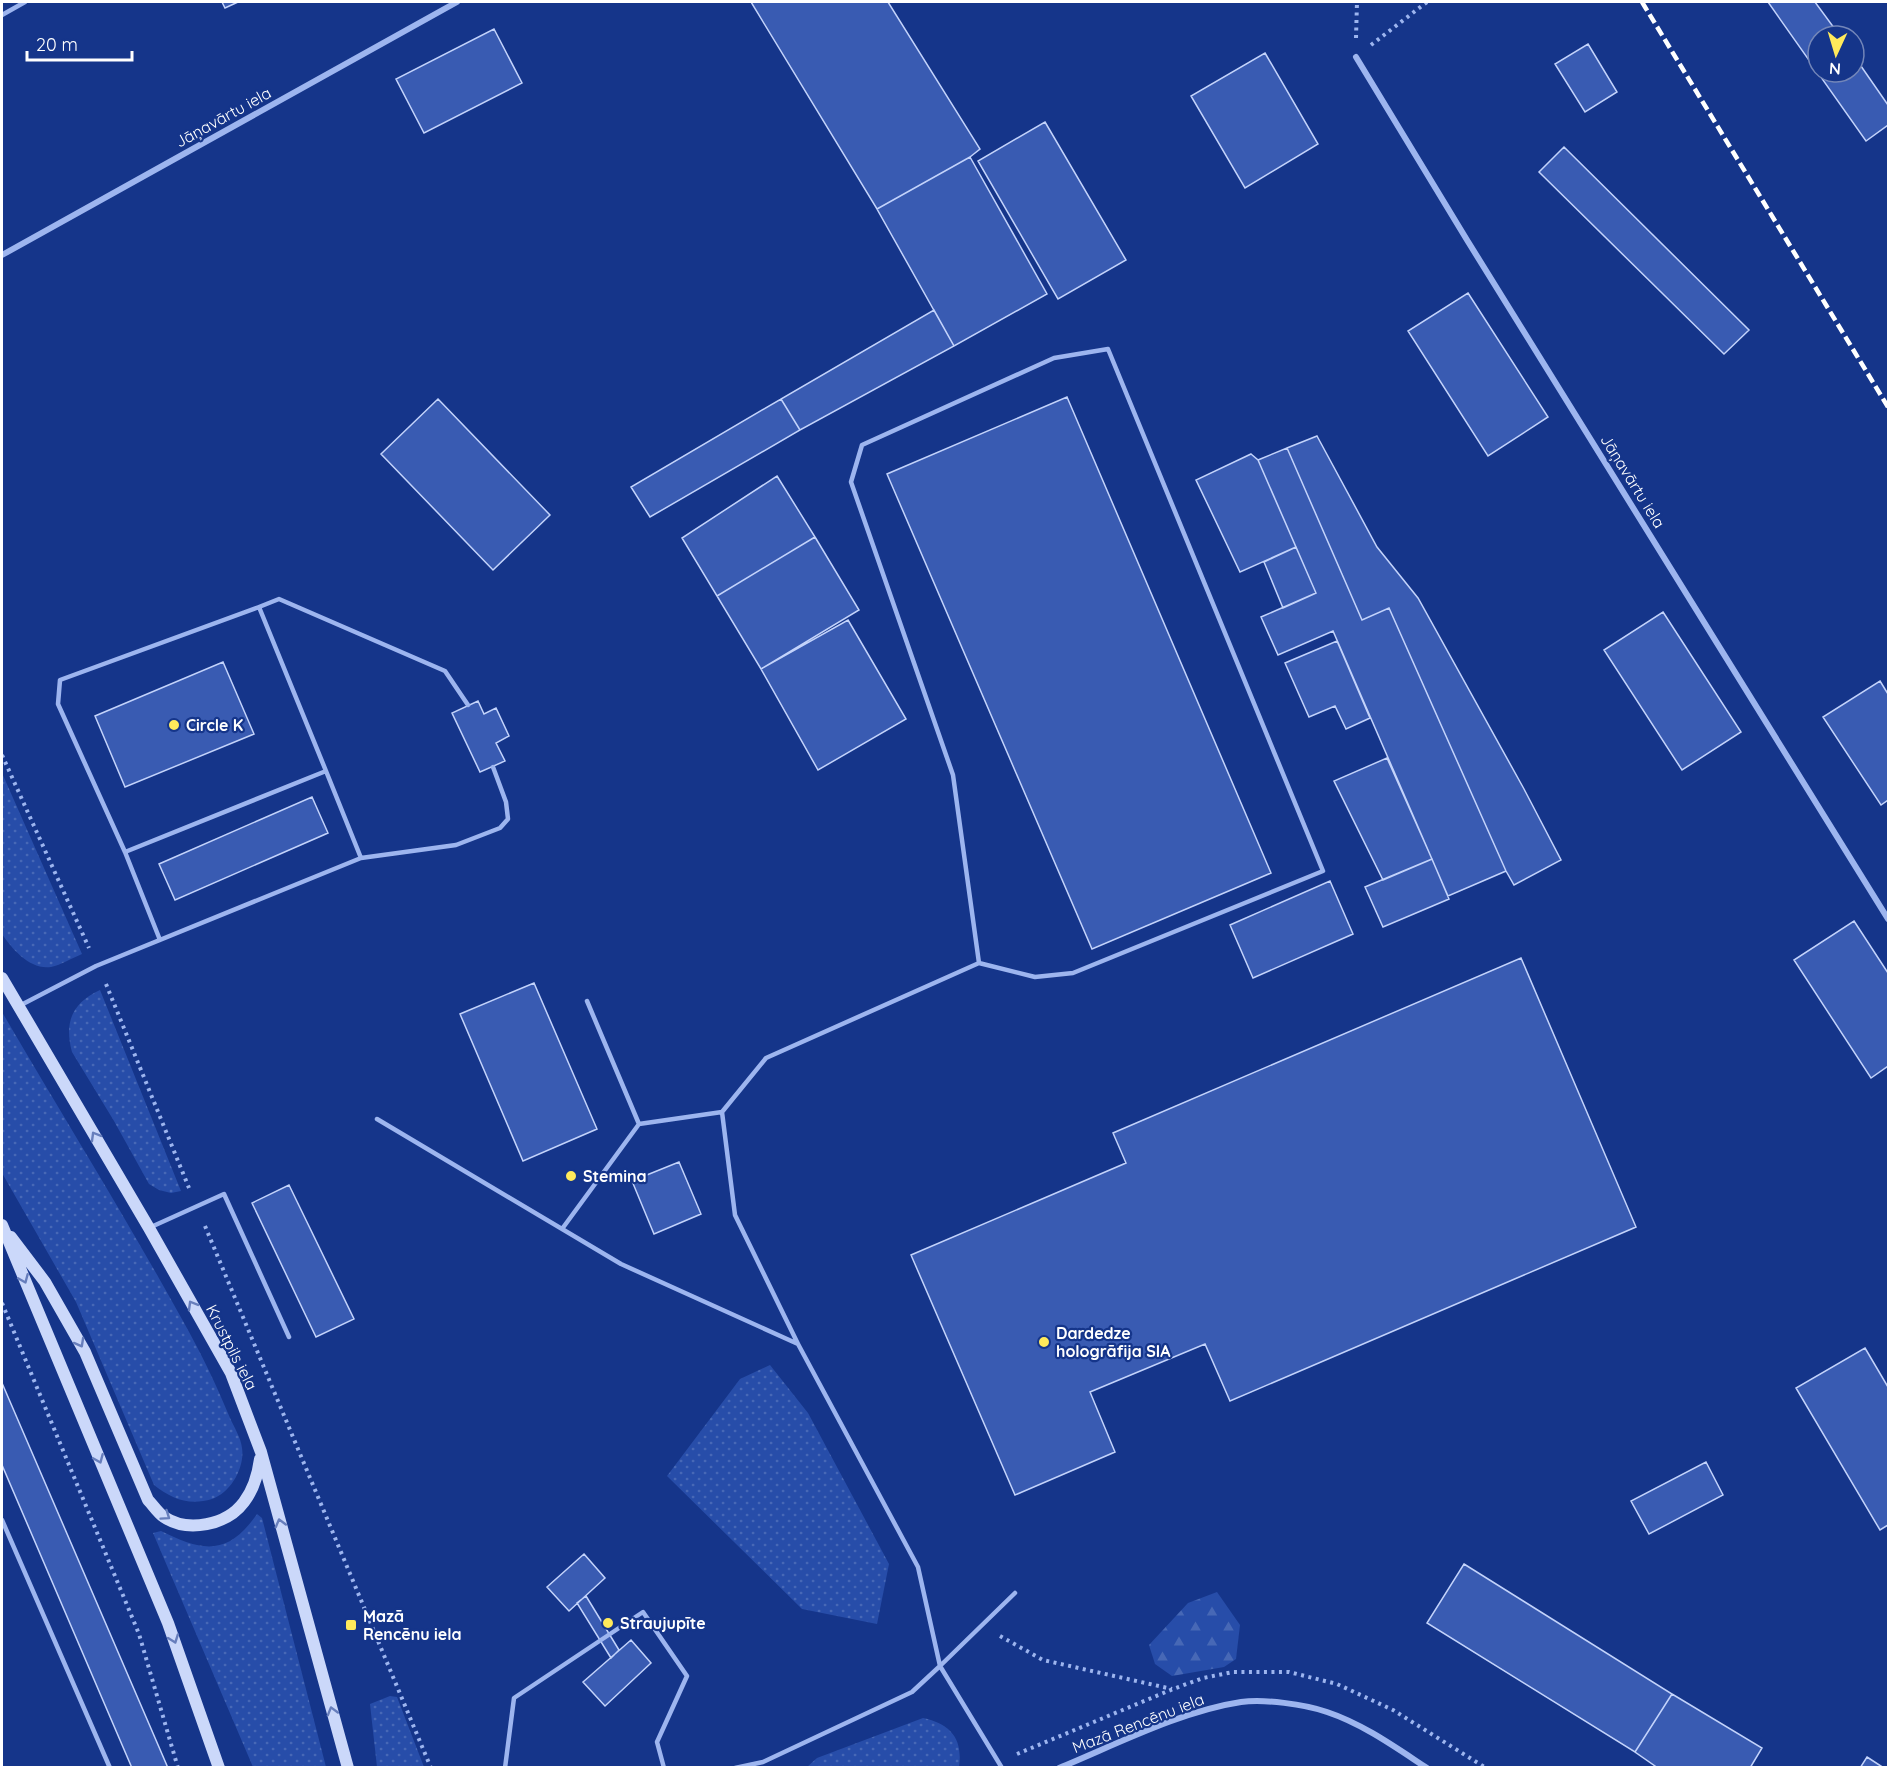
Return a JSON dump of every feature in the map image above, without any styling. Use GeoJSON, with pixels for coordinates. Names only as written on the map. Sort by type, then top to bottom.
{"type":"FeatureCollection","features":[{"type":"Feature","properties":{"kind":"main road","name":"Krustpils iela"},"geometry":{"type":"LineString","coordinates":[[2,978],[231,1373],[261,1452],[348,1767]]}},
{"type":"Feature","properties":{"kind":"main road"},"geometry":{"type":"LineString","coordinates":[[2,1225],[45,1282],[79,1342],[148,1500],[163,1517],[181,1524],[200,1526],[232,1513],[243,1503],[252,1488],[258,1474],[261,1452]]}},
{"type":"Feature","properties":{"kind":"main road"},"geometry":{"type":"LineString","coordinates":[[2,1225],[168,1623],[219,1767]]}},
{"type":"Feature","properties":{"kind":"street","name":"Jāņavārtu iela"},"geometry":{"type":"LineString","coordinates":[[2,255],[457,2]]}},
{"type":"Feature","properties":{"kind":"street","name":"Jāņavārtu iela"},"geometry":{"type":"LineString","coordinates":[[1356,57],[1888,919]]}},
{"type":"Feature","properties":{"kind":"street","name":"Mazā Rencēnu iela"},"geometry":{"type":"LineString","coordinates":[[1059,1767],[1192,1714],[1242,1702],[1284,1703],[1326,1711],[1365,1729],[1427,1767]]}},
{"type":"Feature","properties":{"kind":"lane"},"geometry":{"type":"LineString","coordinates":[[2,15],[25,2]]}},
{"type":"Feature","properties":{"kind":"lane"},"geometry":{"type":"LineString","coordinates":[[562,1229],[639,1124],[722,1112],[766,1058],[979,963],[1035,977],[1073,973],[1323,871],[1108,349],[1054,358],[862,445],[851,482],[953,775],[979,963]]}},
{"type":"Feature","properties":{"kind":"lane"},"geometry":{"type":"LineString","coordinates":[[160,940],[125,852],[58,704],[60,680],[279,600],[445,671],[468,705]]}},
{"type":"Feature","properties":{"kind":"lane"},"geometry":{"type":"LineString","coordinates":[[259,607],[361,858]]}},
{"type":"Feature","properties":{"kind":"lane"},"geometry":{"type":"LineString","coordinates":[[18,1006],[96,966],[361,858],[456,845],[500,828],[508,819],[507,810],[493,766]]}},
{"type":"Feature","properties":{"kind":"lane"},"geometry":{"type":"LineString","coordinates":[[125,852],[326,771]]}},
{"type":"Feature","properties":{"kind":"lane"},"geometry":{"type":"LineString","coordinates":[[587,1001],[639,1124]]}},
{"type":"Feature","properties":{"kind":"lane"},"geometry":{"type":"LineString","coordinates":[[722,1112],[735,1215],[798,1344],[918,1567],[940,1666],[1002,1767]]}},
{"type":"Feature","properties":{"kind":"lane"},"geometry":{"type":"LineString","coordinates":[[377,1119],[621,1264],[798,1344]]}},
{"type":"Feature","properties":{"kind":"lane"},"geometry":{"type":"LineString","coordinates":[[149,1228],[224,1194],[289,1337]]}},
{"type":"Feature","properties":{"kind":"lane"},"geometry":{"type":"LineString","coordinates":[[2,1520],[110,1767]]}},
{"type":"Feature","properties":{"kind":"lane"},"geometry":{"type":"LineString","coordinates":[[735,1767],[763,1761],[912,1692],[1015,1593]]}},
{"type":"Feature","properties":{"kind":"lane"},"geometry":{"type":"LineString","coordinates":[[505,1767],[514,1698],[644,1612],[687,1676],[657,1742],[664,1767]]}},
{"type":"Feature","properties":{"kind":"lane"},"geometry":{"type":"LineString","coordinates":[[763,1761],[766,1767]]}},
{"type":"Feature","properties":{"kind":"path"},"geometry":{"type":"LineString","coordinates":[[1356,57],[1358,2]]}},
{"type":"Feature","properties":{"kind":"path"},"geometry":{"type":"LineString","coordinates":[[1356,57],[1427,2]]}},
{"type":"Feature","properties":{"kind":"path"},"geometry":{"type":"LineString","coordinates":[[2,754],[111,996],[431,1767]]}},
{"type":"Feature","properties":{"kind":"path"},"geometry":{"type":"LineString","coordinates":[[2,1303],[140,1634],[178,1767]]}},
{"type":"Feature","properties":{"kind":"path"},"geometry":{"type":"LineString","coordinates":[[982,1624],[1043,1660],[1173,1689]]}},
{"type":"Feature","properties":{"kind":"green space"},"geometry":{"type":"Polygon","coordinates":[[[2,773],[82,954],[55,966],[43,967],[29,962],[16,952],[2,934],[2,773]]]}},
{"type":"Feature","properties":{"kind":"green space"},"geometry":{"type":"Polygon","coordinates":[[[100,990],[181,1191],[171,1193],[149,1184],[72,1052],[69,1031],[72,1015],[83,1001],[100,990]]]}},
{"type":"Feature","properties":{"kind":"green space"},"geometry":{"type":"Polygon","coordinates":[[[2,1012],[183,1321],[239,1436],[242,1455],[239,1471],[231,1485],[219,1496],[196,1502],[181,1500],[154,1485],[76,1302],[2,1173],[2,1012]]]}},
{"type":"Feature","properties":{"kind":"green space"},"geometry":{"type":"Polygon","coordinates":[[[770,1365],[808,1413],[889,1564],[877,1624],[802,1609],[667,1476],[740,1379],[770,1365]]]}},
{"type":"Feature","properties":{"kind":"green space"},"geometry":{"type":"Polygon","coordinates":[[[257,1514],[262,1518],[326,1767],[253,1767],[153,1533],[161,1531],[190,1543],[214,1546],[236,1537],[257,1514]]]}},
{"type":"Feature","properties":{"kind":"green space"},"geometry":{"type":"Polygon","coordinates":[[[1217,1592],[1240,1625],[1236,1659],[1224,1667],[1172,1676],[1155,1664],[1149,1645],[1188,1603],[1217,1592]]]}},
{"type":"Feature","properties":{"kind":"green space"},"geometry":{"type":"Polygon","coordinates":[[[390,1696],[397,1697],[424,1767],[377,1767],[370,1704],[390,1696]]]}},
{"type":"Feature","properties":{"kind":"green space"},"geometry":{"type":"Polygon","coordinates":[[[923,1718],[941,1724],[953,1734],[959,1748],[959,1767],[807,1767],[817,1758],[923,1718]]]}},
{"type":"Feature","properties":{"kind":"building"},"geometry":{"type":"Polygon","coordinates":[[[222,2],[238,2],[225,8],[222,2]]]}},
{"type":"Feature","properties":{"kind":"building"},"geometry":{"type":"Polygon","coordinates":[[[751,2],[888,2],[980,149],[970,157],[877,209],[751,2]]]}},
{"type":"Feature","properties":{"kind":"building"},"geometry":{"type":"Polygon","coordinates":[[[1768,2],[1815,2],[1831,24],[1806,24],[1806,56],[1768,2]]]}},
{"type":"Feature","properties":{"kind":"building"},"geometry":{"type":"Polygon","coordinates":[[[494,29],[522,83],[424,133],[396,79],[494,29]]]}},
{"type":"Feature","properties":{"kind":"building"},"geometry":{"type":"Polygon","coordinates":[[[1588,44],[1617,92],[1585,112],[1555,64],[1588,44]]]}},
{"type":"Feature","properties":{"kind":"building"},"geometry":{"type":"Polygon","coordinates":[[[1265,53],[1318,144],[1245,188],[1191,96],[1265,53]]]}},
{"type":"Feature","properties":{"kind":"building"},"geometry":{"type":"Polygon","coordinates":[[[1866,73],[1888,105],[1888,125],[1866,141],[1826,84],[1866,84],[1866,73]]]}},
{"type":"Feature","properties":{"kind":"building"},"geometry":{"type":"Polygon","coordinates":[[[1045,122],[1126,260],[1058,299],[978,161],[1045,122]]]}},
{"type":"Feature","properties":{"kind":"building"},"geometry":{"type":"Polygon","coordinates":[[[1564,147],[1749,330],[1724,354],[1539,172],[1564,147]]]}},
{"type":"Feature","properties":{"kind":"building"},"geometry":{"type":"Polygon","coordinates":[[[970,157],[1047,294],[954,346],[877,209],[970,157]]]}},
{"type":"Feature","properties":{"kind":"building"},"geometry":{"type":"Polygon","coordinates":[[[1468,293],[1548,417],[1488,456],[1408,331],[1468,293]]]}},
{"type":"Feature","properties":{"kind":"building"},"geometry":{"type":"Polygon","coordinates":[[[934,310],[954,346],[800,430],[781,399],[934,310]]]}},
{"type":"Feature","properties":{"kind":"building"},"geometry":{"type":"Polygon","coordinates":[[[1067,397],[1271,873],[1092,949],[887,474],[1067,397]]]}},
{"type":"Feature","properties":{"kind":"building"},"geometry":{"type":"Polygon","coordinates":[[[438,399],[550,515],[493,570],[381,454],[438,399]]]}},
{"type":"Feature","properties":{"kind":"building"},"geometry":{"type":"Polygon","coordinates":[[[781,399],[800,430],[650,517],[631,487],[781,399]]]}},
{"type":"Feature","properties":{"kind":"building"},"geometry":{"type":"Polygon","coordinates":[[[1317,436],[1377,547],[1418,598],[1561,860],[1514,885],[1389,608],[1362,620],[1287,448],[1317,436]]]}},
{"type":"Feature","properties":{"kind":"building"},"geometry":{"type":"Polygon","coordinates":[[[1287,448],[1362,620],[1389,608],[1506,871],[1448,896],[1333,631],[1278,655],[1261,617],[1316,593],[1258,460],[1287,448]]]}},
{"type":"Feature","properties":{"kind":"building"},"geometry":{"type":"Polygon","coordinates":[[[1251,454],[1258,460],[1296,547],[1240,572],[1196,480],[1251,454]]]}},
{"type":"Feature","properties":{"kind":"building"},"geometry":{"type":"Polygon","coordinates":[[[777,476],[815,537],[717,596],[682,538],[777,476]]]}},
{"type":"Feature","properties":{"kind":"building"},"geometry":{"type":"Polygon","coordinates":[[[815,537],[859,610],[761,669],[717,596],[815,537]]]}},
{"type":"Feature","properties":{"kind":"building"},"geometry":{"type":"Polygon","coordinates":[[[1296,547],[1316,593],[1283,608],[1264,562],[1296,547]]]}},
{"type":"Feature","properties":{"kind":"building"},"geometry":{"type":"Polygon","coordinates":[[[1663,612],[1741,732],[1682,770],[1604,650],[1663,612]]]}},
{"type":"Feature","properties":{"kind":"building"},"geometry":{"type":"Polygon","coordinates":[[[848,620],[906,719],[818,770],[761,669],[848,620]]]}},
{"type":"Feature","properties":{"kind":"building"},"geometry":{"type":"Polygon","coordinates":[[[1337,641],[1370,718],[1346,729],[1335,706],[1309,717],[1285,663],[1337,641]]]}},
{"type":"Feature","properties":{"kind":"building","name":"Circle K"},"geometry":{"type":"Polygon","coordinates":[[[223,662],[254,734],[125,787],[95,716],[223,662]]]}},
{"type":"Feature","properties":{"kind":"building"},"geometry":{"type":"Polygon","coordinates":[[[1880,681],[1888,694],[1888,800],[1881,805],[1823,717],[1880,681]]]}},
{"type":"Feature","properties":{"kind":"building"},"geometry":{"type":"Polygon","coordinates":[[[478,701],[484,714],[496,708],[509,736],[496,743],[505,761],[480,772],[452,713],[478,701]]]}},
{"type":"Feature","properties":{"kind":"building"},"geometry":{"type":"Polygon","coordinates":[[[1387,758],[1432,859],[1383,880],[1334,781],[1387,758]]]}},
{"type":"Feature","properties":{"kind":"building"},"geometry":{"type":"Polygon","coordinates":[[[312,797],[328,833],[175,900],[159,864],[312,797]]]}},
{"type":"Feature","properties":{"kind":"building"},"geometry":{"type":"Polygon","coordinates":[[[1432,859],[1449,899],[1383,927],[1365,887],[1432,859]]]}},
{"type":"Feature","properties":{"kind":"building"},"geometry":{"type":"Polygon","coordinates":[[[1330,881],[1353,934],[1253,978],[1230,925],[1330,881]]]}},
{"type":"Feature","properties":{"kind":"building"},"geometry":{"type":"Polygon","coordinates":[[[1854,921],[1888,973],[1888,1066],[1871,1078],[1794,960],[1854,921]]]}},
{"type":"Feature","properties":{"kind":"building"},"geometry":{"type":"Polygon","coordinates":[[[1521,958],[1636,1227],[1230,1401],[1205,1344],[1090,1392],[1115,1452],[1015,1495],[911,1255],[1126,1163],[1113,1133],[1521,958]]]}},
{"type":"Feature","properties":{"kind":"building"},"geometry":{"type":"Polygon","coordinates":[[[534,983],[597,1129],[523,1161],[460,1014],[534,983]]]}},
{"type":"Feature","properties":{"kind":"building"},"geometry":{"type":"Polygon","coordinates":[[[679,1162],[701,1214],[654,1234],[632,1181],[679,1162]]]}},
{"type":"Feature","properties":{"kind":"building"},"geometry":{"type":"Polygon","coordinates":[[[289,1185],[354,1319],[316,1337],[252,1203],[289,1185]]]}},
{"type":"Feature","properties":{"kind":"building"},"geometry":{"type":"Polygon","coordinates":[[[1865,1348],[1888,1387],[1888,1525],[1880,1530],[1796,1388],[1865,1348]]]}},
{"type":"Feature","properties":{"kind":"building"},"geometry":{"type":"Polygon","coordinates":[[[2,1383],[168,1768],[132,1768],[2,1465],[2,1383]]]}},
{"type":"Feature","properties":{"kind":"building"},"geometry":{"type":"Polygon","coordinates":[[[1706,1462],[1723,1495],[1649,1534],[1631,1501],[1706,1462]]]}},
{"type":"Feature","properties":{"kind":"building"},"geometry":{"type":"Polygon","coordinates":[[[584,1554],[605,1578],[569,1611],[547,1587],[584,1554]]]}},
{"type":"Feature","properties":{"kind":"building"},"geometry":{"type":"Polygon","coordinates":[[[1464,1564],[1672,1694],[1635,1752],[1427,1623],[1464,1564]]]}},
{"type":"Feature","properties":{"kind":"building"},"geometry":{"type":"Polygon","coordinates":[[[586,1596],[619,1650],[611,1658],[577,1603],[586,1596]]]}},
{"type":"Feature","properties":{"kind":"building"},"geometry":{"type":"Polygon","coordinates":[[[631,1640],[651,1663],[605,1706],[583,1682],[631,1640]]]}},
{"type":"Feature","properties":{"kind":"building"},"geometry":{"type":"Polygon","coordinates":[[[1672,1694],[1762,1748],[1750,1768],[1658,1768],[1635,1752],[1672,1694]]]}},
{"type":"Feature","properties":{"kind":"building"},"geometry":{"type":"Polygon","coordinates":[[[1867,1757],[1884,1768],[1860,1768],[1867,1757]]]}},
{"type":"Feature","properties":{"kind":"railway"},"geometry":{"type":"LineString","coordinates":[[1642,2],[1888,407]]}},
{"type":"Feature","properties":{"kind":"place","name":"Circle K"},"geometry":{"type":"Point","coordinates":[174,725]}},
{"type":"Feature","properties":{"kind":"place","name":"Stemina"},"geometry":{"type":"Point","coordinates":[571,1176]}},
{"type":"Feature","properties":{"kind":"place","name":"Dardedze hologrāfija SIA"},"geometry":{"type":"Point","coordinates":[1044,1342]}},
{"type":"Feature","properties":{"kind":"place","name":"Straujupīte"},"geometry":{"type":"Point","coordinates":[608,1623]}},
{"type":"Feature","properties":{"kind":"place","name":"Mazā Rencēnu iela"},"geometry":{"type":"Point","coordinates":[351,1625]}}]}
